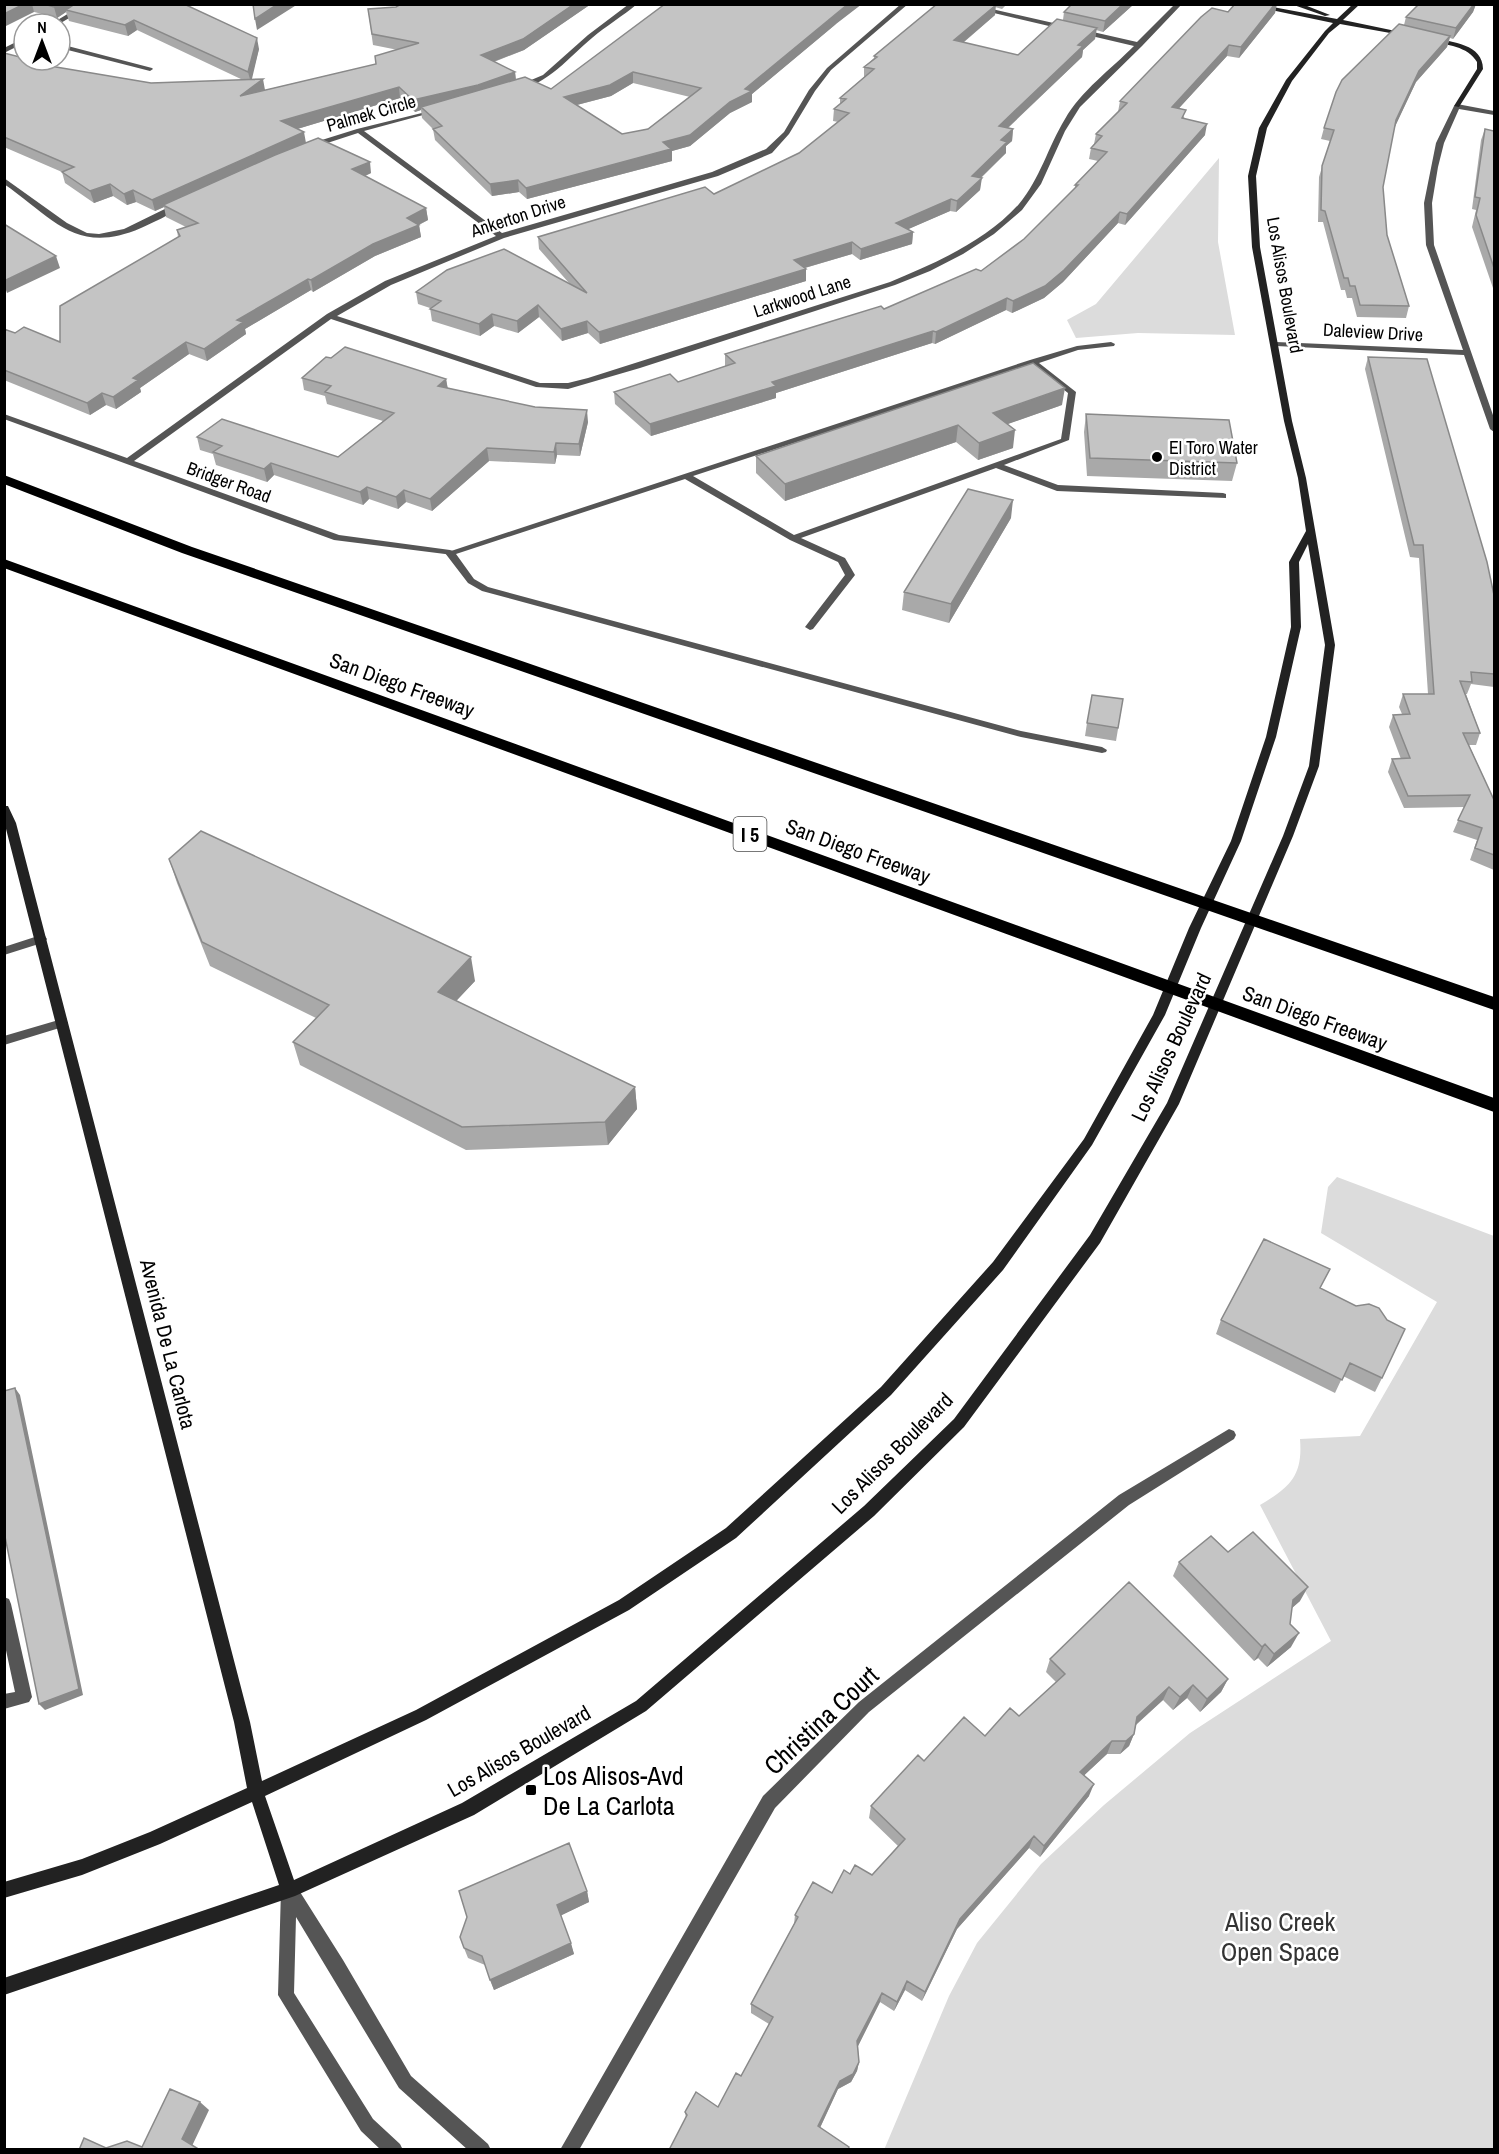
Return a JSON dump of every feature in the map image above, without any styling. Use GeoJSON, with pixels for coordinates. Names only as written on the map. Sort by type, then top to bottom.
{"type":"FeatureCollection","features":[{"type":"Feature","properties":{"kind":"highway"},"geometry":{"type":"LineString","coordinates":[[4,479],[198,554],[1494,1004]]}},
{"type":"Feature","properties":{"kind":"highway","name":"San Diego Freeway"},"geometry":{"type":"LineString","coordinates":[[4,563],[1494,1105]]}},
{"type":"Feature","properties":{"kind":"main road"},"geometry":{"type":"LineString","coordinates":[[1245,4],[1301,17],[1339,21],[1413,35]]}},
{"type":"Feature","properties":{"kind":"main road"},"geometry":{"type":"LineString","coordinates":[[1294,4],[1339,21]]}},
{"type":"Feature","properties":{"kind":"main road","name":"Los Alisos Boulevard"},"geometry":{"type":"LineString","coordinates":[[4,1987],[289,1890],[468,1809],[641,1706],[861,1519],[959,1423],[1095,1239],[1173,1104],[1288,836],[1314,766],[1330,645],[1253,226],[1252,176],[1263,128],[1289,80],[1339,21],[1357,4]]}},
{"type":"Feature","properties":{"kind":"main road"},"geometry":{"type":"LineString","coordinates":[[1422,37],[1473,52],[1482,62],[1457,106]]}},
{"type":"Feature","properties":{"kind":"main road","name":"Los Alisos Boulevard"},"geometry":{"type":"LineString","coordinates":[[4,1890],[92,1863],[256,1792],[421,1715],[604,1616],[731,1533],[886,1391],[998,1266],[1088,1142],[1159,1015],[1195,928],[1236,842],[1271,737],[1296,627],[1294,562],[1310,532]]}},
{"type":"Feature","properties":{"kind":"main road","name":"Avenida De La Carlota"},"geometry":{"type":"LineString","coordinates":[[4,809],[11,823],[242,1722],[256,1792],[289,1890]]}},
{"type":"Feature","properties":{"kind":"street"},"geometry":{"type":"LineString","coordinates":[[72,14],[90,4]]}},
{"type":"Feature","properties":{"kind":"street"},"geometry":{"type":"LineString","coordinates":[[516,89],[545,76],[590,36],[634,4]]}},
{"type":"Feature","properties":{"kind":"street","name":"Ankerton Drive"},"geometry":{"type":"LineString","coordinates":[[127,462],[330,316],[419,268],[501,236],[715,174],[769,151],[787,133],[812,90],[829,69],[905,4]]}},
{"type":"Feature","properties":{"kind":"street"},"geometry":{"type":"LineString","coordinates":[[959,4],[1140,45]]}},
{"type":"Feature","properties":{"kind":"street","name":"Larkwood Lane"},"geometry":{"type":"LineString","coordinates":[[330,316],[526,381],[554,387],[581,383],[900,280],[969,247],[1021,206],[1044,174],[1064,123],[1077,106],[1179,4]]}},
{"type":"Feature","properties":{"kind":"street"},"geometry":{"type":"LineString","coordinates":[[72,49],[150,69]]}},
{"type":"Feature","properties":{"kind":"street"},"geometry":{"type":"LineString","coordinates":[[1494,113],[1457,106],[1440,142],[1428,203],[1430,245],[1494,429]]}},
{"type":"Feature","properties":{"kind":"street","name":"Palmek Circle"},"geometry":{"type":"LineString","coordinates":[[308,148],[359,130],[449,107]]}},
{"type":"Feature","properties":{"kind":"street"},"geometry":{"type":"LineString","coordinates":[[359,130],[501,236]]}},
{"type":"Feature","properties":{"kind":"street"},"geometry":{"type":"LineString","coordinates":[[4,180],[73,231],[88,236],[105,236],[126,231],[186,202]]}},
{"type":"Feature","properties":{"kind":"street"},"geometry":{"type":"LineString","coordinates":[[1102,750],[1021,734],[485,589],[471,581],[450,553],[1077,348],[1111,344]]}},
{"type":"Feature","properties":{"kind":"street","name":"Daleview Drive"},"geometry":{"type":"LineString","coordinates":[[1276,344],[1469,353]]}},
{"type":"Feature","properties":{"kind":"street"},"geometry":{"type":"LineString","coordinates":[[792,538],[1065,440],[1072,392],[1033,362]]}},
{"type":"Feature","properties":{"kind":"street","name":"Bridger Road"},"geometry":{"type":"LineString","coordinates":[[4,416],[337,538],[450,553]]}},
{"type":"Feature","properties":{"kind":"street"},"geometry":{"type":"LineString","coordinates":[[997,465],[1057,488],[1223,496]]}},
{"type":"Feature","properties":{"kind":"street"},"geometry":{"type":"LineString","coordinates":[[686,476],[792,538],[842,560],[850,575],[810,627]]}},
{"type":"Feature","properties":{"kind":"street"},"geometry":{"type":"LineString","coordinates":[[4,951],[41,939]]}},
{"type":"Feature","properties":{"kind":"street"},"geometry":{"type":"LineString","coordinates":[[4,1041],[62,1023]]}},
{"type":"Feature","properties":{"kind":"street","name":"Christina Court"},"geometry":{"type":"LineString","coordinates":[[569,2150],[769,1802],[864,1707],[1124,1500],[1229,1436]]}},
{"type":"Feature","properties":{"kind":"street"},"geometry":{"type":"LineString","coordinates":[[4,1604],[24,1697],[4,1702]]}},
{"type":"Feature","properties":{"kind":"street","name":"Avenida De La Carlota"},"geometry":{"type":"LineString","coordinates":[[289,1890],[286,1995],[367,2125],[393,2150]]}},
{"type":"Feature","properties":{"kind":"street","name":"Avenida De La Carlota"},"geometry":{"type":"LineString","coordinates":[[289,1890],[405,2082],[482,2150]]}},
{"type":"Feature","properties":{"kind":"green space"},"geometry":{"type":"Polygon","coordinates":[[[1219,158],[1218,242],[1235,335],[1138,333],[1076,338],[1067,320],[1096,304],[1219,158]]]}},
{"type":"Feature","properties":{"kind":"green space","name":"Aliso Creek Open Space"},"geometry":{"type":"Polygon","coordinates":[[[1337,1177],[1494,1236],[1494,2149],[884,2150],[949,1996],[977,1943],[1041,1864],[1104,1805],[1190,1733],[1331,1641],[1260,1505],[1287,1486],[1297,1471],[1300,1439],[1360,1436],[1437,1302],[1321,1233],[1328,1187],[1337,1177]]]}},
{"type":"Feature","properties":{"kind":"building"},"geometry":{"type":"Polygon","coordinates":[[[4,4],[24,4],[4,14],[4,4]]]}},
{"type":"Feature","properties":{"kind":"building"},"geometry":{"type":"Polygon","coordinates":[[[75,4],[184,4],[257,38],[248,72],[134,20],[125,25],[66,10],[75,4]]]}},
{"type":"Feature","properties":{"kind":"building"},"geometry":{"type":"Polygon","coordinates":[[[253,4],[278,4],[255,19],[253,4]]]}},
{"type":"Feature","properties":{"kind":"building"},"geometry":{"type":"Polygon","coordinates":[[[401,4],[574,4],[523,39],[481,55],[515,72],[478,85],[413,100],[399,87],[281,121],[304,132],[152,200],[133,190],[124,194],[110,184],[90,191],[62,172],[74,167],[4,137],[4,53],[12,55],[12,72],[72,72],[72,70],[151,83],[263,79],[240,96],[376,64],[375,56],[419,43],[372,34],[368,9],[396,7],[401,4]]]}},
{"type":"Feature","properties":{"kind":"building"},"geometry":{"type":"Polygon","coordinates":[[[665,4],[848,4],[745,89],[752,91],[730,102],[690,135],[663,142],[671,149],[526,188],[518,180],[490,184],[433,129],[442,126],[421,107],[525,77],[551,89],[665,4]],[[633,72],[610,85],[564,97],[622,134],[648,129],[701,88],[633,72]]]}},
{"type":"Feature","properties":{"kind":"building"},"geometry":{"type":"Polygon","coordinates":[[[937,4],[996,5],[954,40],[1018,55],[1057,19],[1097,28],[1078,45],[1083,46],[999,126],[1013,129],[1001,140],[1007,142],[972,176],[982,178],[957,201],[951,199],[896,223],[913,232],[861,249],[852,242],[794,260],[806,269],[599,332],[587,321],[561,329],[538,305],[517,321],[492,314],[479,324],[430,309],[441,301],[416,292],[447,270],[504,249],[587,293],[538,237],[705,187],[714,194],[799,153],[849,113],[834,109],[846,99],[840,98],[874,69],[864,67],[877,57],[874,56],[937,4]]]}},
{"type":"Feature","properties":{"kind":"building"},"geometry":{"type":"Polygon","coordinates":[[[1072,4],[1123,4],[1105,21],[1064,12],[1072,4]]]}},
{"type":"Feature","properties":{"kind":"building"},"geometry":{"type":"Polygon","coordinates":[[[1235,4],[1275,4],[1241,47],[1229,45],[1172,107],[1186,110],[1182,118],[1207,124],[1127,214],[1120,212],[1064,270],[1045,286],[1013,301],[1007,298],[936,332],[933,331],[772,382],[776,386],[650,424],[614,392],[670,374],[678,382],[735,363],[725,354],[881,306],[884,309],[976,269],[981,271],[1024,239],[1107,152],[1091,148],[1102,136],[1096,134],[1127,103],[1120,101],[1201,17],[1212,8],[1228,12],[1235,4]]]}},
{"type":"Feature","properties":{"kind":"building"},"geometry":{"type":"Polygon","coordinates":[[[1419,4],[1474,4],[1456,28],[1406,17],[1419,4]]]}},
{"type":"Feature","properties":{"kind":"building"},"geometry":{"type":"Polygon","coordinates":[[[1399,24],[1450,36],[1419,71],[1396,120],[1383,187],[1387,235],[1409,306],[1360,305],[1355,286],[1350,286],[1348,278],[1344,278],[1325,211],[1321,210],[1322,166],[1334,130],[1324,128],[1342,80],[1399,24]]]}},
{"type":"Feature","properties":{"kind":"building"},"geometry":{"type":"Polygon","coordinates":[[[1485,129],[1494,131],[1494,268],[1476,215],[1480,198],[1475,197],[1485,129]]]}},
{"type":"Feature","properties":{"kind":"building"},"geometry":{"type":"Polygon","coordinates":[[[318,138],[370,162],[352,169],[426,208],[407,218],[419,225],[373,244],[311,280],[308,279],[237,320],[243,322],[204,349],[186,342],[133,378],[138,380],[113,397],[102,393],[87,403],[4,370],[4,329],[15,333],[24,327],[60,342],[60,306],[180,236],[177,230],[198,223],[163,205],[318,138]]]}},
{"type":"Feature","properties":{"kind":"building"},"geometry":{"type":"Polygon","coordinates":[[[4,224],[56,256],[4,281],[4,224]]]}},
{"type":"Feature","properties":{"kind":"building"},"geometry":{"type":"Polygon","coordinates":[[[345,347],[446,379],[438,386],[535,407],[587,410],[579,444],[556,443],[554,452],[487,448],[430,499],[404,490],[396,497],[367,487],[360,492],[271,463],[264,469],[213,452],[222,446],[197,437],[222,419],[338,457],[394,413],[325,392],[331,386],[302,378],[326,357],[331,358],[345,347]]]}},
{"type":"Feature","properties":{"kind":"building"},"geometry":{"type":"Polygon","coordinates":[[[1368,357],[1427,359],[1487,562],[1494,595],[1494,674],[1471,672],[1472,682],[1460,681],[1480,733],[1463,733],[1494,800],[1494,855],[1475,848],[1482,828],[1458,820],[1470,795],[1408,796],[1392,759],[1410,758],[1393,715],[1410,714],[1403,694],[1434,694],[1423,545],[1414,545],[1368,357]]]}},
{"type":"Feature","properties":{"kind":"building"},"geometry":{"type":"Polygon","coordinates":[[[1033,363],[1065,388],[993,413],[1015,430],[979,443],[958,425],[785,484],[756,456],[1033,363]]]}},
{"type":"Feature","properties":{"kind":"building"},"geometry":{"type":"Polygon","coordinates":[[[1086,414],[1229,420],[1237,463],[1090,458],[1086,414]]]}},
{"type":"Feature","properties":{"kind":"building"},"geometry":{"type":"Polygon","coordinates":[[[968,489],[1013,500],[951,604],[904,592],[968,489]]]}},
{"type":"Feature","properties":{"kind":"building"},"geometry":{"type":"Polygon","coordinates":[[[1092,695],[1123,699],[1118,728],[1087,723],[1092,695]]]}},
{"type":"Feature","properties":{"kind":"building"},"geometry":{"type":"Polygon","coordinates":[[[201,831],[471,957],[438,992],[635,1087],[605,1122],[462,1127],[293,1042],[329,1005],[202,942],[169,859],[201,831]]]}},
{"type":"Feature","properties":{"kind":"building"},"geometry":{"type":"Polygon","coordinates":[[[1264,1239],[1330,1269],[1320,1288],[1356,1306],[1369,1304],[1379,1308],[1387,1320],[1405,1329],[1382,1378],[1350,1363],[1342,1380],[1221,1320],[1264,1239]]]}},
{"type":"Feature","properties":{"kind":"building"},"geometry":{"type":"Polygon","coordinates":[[[15,1388],[79,1689],[39,1704],[4,1532],[4,1391],[15,1388]]]}},
{"type":"Feature","properties":{"kind":"building"},"geometry":{"type":"Polygon","coordinates":[[[1253,1532],[1308,1587],[1293,1600],[1290,1624],[1299,1633],[1274,1654],[1265,1644],[1262,1647],[1179,1562],[1211,1536],[1228,1552],[1253,1532]]]}},
{"type":"Feature","properties":{"kind":"building"},"geometry":{"type":"Polygon","coordinates":[[[1129,1582],[1228,1679],[1207,1699],[1193,1685],[1180,1697],[1169,1687],[1137,1717],[1134,1734],[1126,1741],[1112,1741],[1080,1772],[1094,1784],[1044,1846],[1034,1836],[960,1919],[925,1992],[907,1981],[897,2002],[882,1993],[857,2041],[859,2062],[853,2074],[840,2081],[818,2126],[849,2147],[848,2150],[669,2150],[696,2092],[718,2107],[736,2073],[741,2076],[773,2017],[751,2004],[798,1917],[795,1915],[813,1882],[832,1893],[844,1870],[850,1874],[855,1865],[872,1875],[905,1839],[871,1806],[918,1755],[924,1761],[964,1717],[985,1736],[1010,1708],[1019,1716],[1065,1674],[1050,1659],[1129,1582]]]}},
{"type":"Feature","properties":{"kind":"building"},"geometry":{"type":"Polygon","coordinates":[[[569,1843],[587,1891],[557,1905],[571,1943],[490,1980],[482,1956],[464,1948],[460,1937],[467,1917],[459,1891],[569,1843]]]}},
{"type":"Feature","properties":{"kind":"building"},"geometry":{"type":"Polygon","coordinates":[[[170,2089],[200,2102],[182,2139],[200,2150],[79,2150],[84,2138],[106,2148],[127,2141],[142,2147],[170,2089]]]}},
{"type":"Feature","properties":{"kind":"place","name":"El Toro Water District"},"geometry":{"type":"Point","coordinates":[1157,457]}},
{"type":"Feature","properties":{"kind":"place","name":"Los Alisos-Avd De La Carlota"},"geometry":{"type":"Point","coordinates":[531,1790]}}]}
